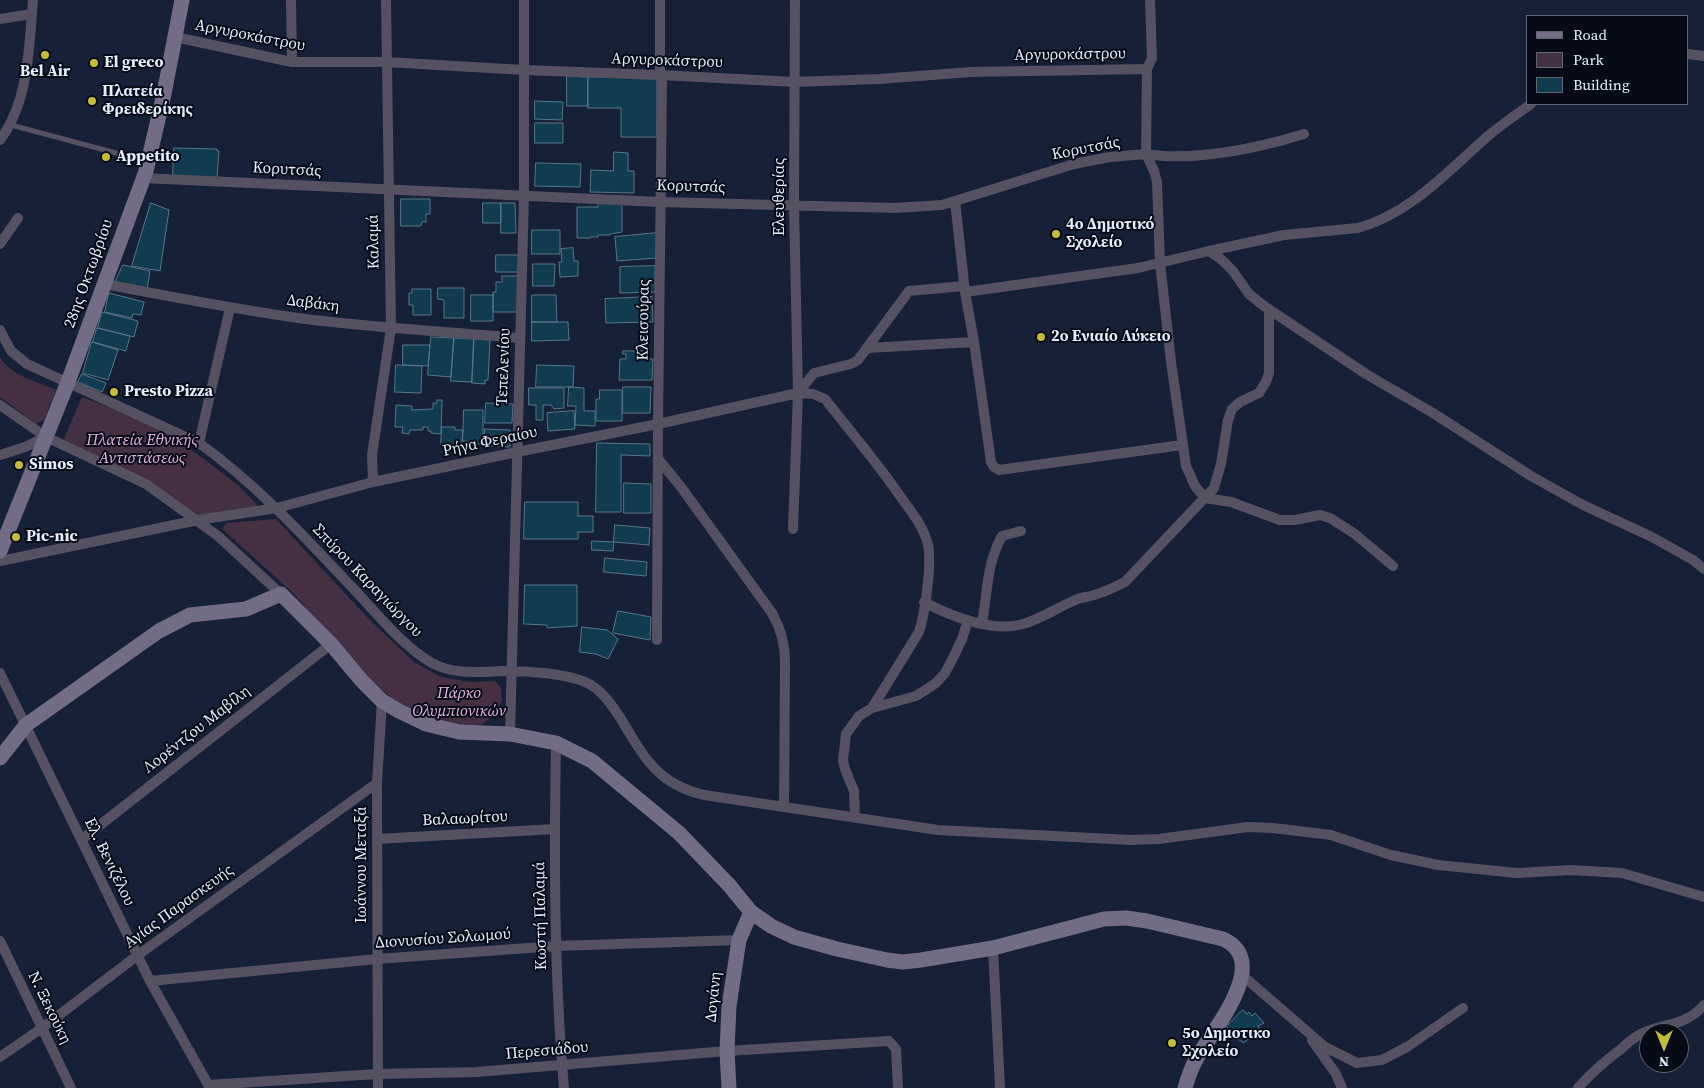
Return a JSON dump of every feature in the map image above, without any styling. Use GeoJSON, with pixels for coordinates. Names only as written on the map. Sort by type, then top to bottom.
{"type":"FeatureCollection","features":[{"type":"Feature","properties":{"kind":"street"},"geometry":{"type":"LineString","coordinates":[[0,140],[11,124],[24,82],[29,55],[33,0]]}},
{"type":"Feature","properties":{"kind":"street","name":"28ης Οκτωβρίου"},"geometry":{"type":"LineString","coordinates":[[0,551],[68,382],[149,162],[182,0]]}},
{"type":"Feature","properties":{"kind":"street"},"geometry":{"type":"LineString","coordinates":[[291,0],[292,62]]}},
{"type":"Feature","properties":{"kind":"street","name":"Καλαμά"},"geometry":{"type":"LineString","coordinates":[[373,482],[372,456],[391,328],[386,0]]}},
{"type":"Feature","properties":{"kind":"street","name":"Τεπελενίου"},"geometry":{"type":"LineString","coordinates":[[510,734],[524,195],[524,0]]}},
{"type":"Feature","properties":{"kind":"street","name":"Κλεισούρας"},"geometry":{"type":"LineString","coordinates":[[657,640],[662,83],[660,75],[660,0]]}},
{"type":"Feature","properties":{"kind":"street","name":"Ελευθερίας"},"geometry":{"type":"LineString","coordinates":[[793,529],[798,393],[794,205],[795,0]]}},
{"type":"Feature","properties":{"kind":"street","name":"Αργυροκάστρου"},"geometry":{"type":"LineString","coordinates":[[176,36],[292,62],[386,62],[795,82],[879,80],[971,72],[1147,69],[1152,58],[1150,0]]}},
{"type":"Feature","properties":{"kind":"street"},"geometry":{"type":"LineString","coordinates":[[0,19],[32,14]]}},
{"type":"Feature","properties":{"kind":"street"},"geometry":{"type":"LineString","coordinates":[[1689,54],[1704,56]]}},
{"type":"Feature","properties":{"kind":"street","name":"Κορυτσάς"},"geometry":{"type":"LineString","coordinates":[[143,178],[660,202],[895,208],[927,207],[942,205],[1074,164],[1110,157],[1146,154],[1147,69]]}},
{"type":"Feature","properties":{"kind":"street"},"geometry":{"type":"LineString","coordinates":[[798,393],[814,373],[851,364],[858,360],[909,291],[964,289],[1138,268],[1284,236],[1370,225],[1407,205],[1491,134],[1530,105]]}},
{"type":"Feature","properties":{"kind":"street"},"geometry":{"type":"LineString","coordinates":[[1146,154],[1174,157],[1232,150],[1277,142],[1304,134]]}},
{"type":"Feature","properties":{"kind":"street"},"geometry":{"type":"LineString","coordinates":[[1146,154],[1157,182],[1160,263],[1182,445],[1189,476],[1205,498],[1231,502],[1280,520],[1295,520],[1320,515],[1330,518],[1355,534],[1393,566]]}},
{"type":"Feature","properties":{"kind":"street"},"geometry":{"type":"LineString","coordinates":[[955,200],[964,289],[974,342],[990,462],[994,467],[1000,470],[1182,445]]}},
{"type":"Feature","properties":{"kind":"street"},"geometry":{"type":"LineString","coordinates":[[0,244],[18,218]]}},
{"type":"Feature","properties":{"kind":"street"},"geometry":{"type":"LineString","coordinates":[[1209,251],[1233,271],[1249,294],[1366,374],[1531,476],[1557,491],[1652,537],[1704,569]]}},
{"type":"Feature","properties":{"kind":"street","name":"Δαβάκη"},"geometry":{"type":"LineString","coordinates":[[104,284],[230,308],[312,320],[520,338]]}},
{"type":"Feature","properties":{"kind":"street"},"geometry":{"type":"LineString","coordinates":[[199,443],[230,308]]}},
{"type":"Feature","properties":{"kind":"street"},"geometry":{"type":"LineString","coordinates":[[924,602],[946,614],[1006,627],[1021,625],[1075,600],[1112,589],[1124,582],[1214,488],[1232,409],[1240,402],[1259,393],[1269,373],[1269,309]]}},
{"type":"Feature","properties":{"kind":"street","name":"Σπύρου Καραγιώργου"},"geometry":{"type":"LineString","coordinates":[[0,330],[11,351],[19,359],[199,443],[224,461],[277,508],[413,651],[445,669],[463,672],[512,671],[562,676],[591,685],[600,692],[615,710],[644,757],[655,771],[688,792],[938,830],[1017,833],[1101,840],[1131,840],[1159,839],[1248,827],[1289,829],[1331,835],[1391,855],[1438,866],[1517,873],[1572,870],[1622,873],[1704,897]]}},
{"type":"Feature","properties":{"kind":"street"},"geometry":{"type":"LineString","coordinates":[[867,348],[974,342]]}},
{"type":"Feature","properties":{"kind":"street"},"geometry":{"type":"LineString","coordinates":[[798,393],[813,394],[825,399],[884,472],[924,532],[928,546],[930,562],[923,620],[919,632],[872,708]]}},
{"type":"Feature","properties":{"kind":"street","name":"Ρήγα Φεραίου"},"geometry":{"type":"LineString","coordinates":[[0,562],[198,520],[277,508],[373,482],[658,424],[798,393]]}},
{"type":"Feature","properties":{"kind":"street"},"geometry":{"type":"LineString","coordinates":[[0,405],[46,437],[146,484],[198,520],[224,541],[281,594],[331,644],[382,702],[417,720],[437,727],[459,732],[510,734],[556,743],[592,761],[655,812],[701,855],[751,912],[771,926],[794,937],[838,949],[904,962],[993,948],[1104,919],[1126,918],[1185,929],[1232,943],[1239,950],[1242,960],[1242,975],[1231,1004],[1196,1058],[1185,1088]]}},
{"type":"Feature","properties":{"kind":"street"},"geometry":{"type":"LineString","coordinates":[[0,455],[25,447],[46,437]]}},
{"type":"Feature","properties":{"kind":"street"},"geometry":{"type":"LineString","coordinates":[[659,460],[681,487],[772,613],[782,632],[785,648],[784,806]]}},
{"type":"Feature","properties":{"kind":"street"},"geometry":{"type":"LineString","coordinates":[[982,623],[986,588],[994,551],[1002,536],[1021,531]]}},
{"type":"Feature","properties":{"kind":"street"},"geometry":{"type":"LineString","coordinates":[[0,758],[26,725],[146,640],[180,619],[200,613],[246,609],[281,594]]}},
{"type":"Feature","properties":{"kind":"street"},"geometry":{"type":"LineString","coordinates":[[855,817],[854,791],[843,760],[846,734],[860,716],[872,708],[916,696],[936,683],[945,673],[954,656],[968,620]]}},
{"type":"Feature","properties":{"kind":"street","name":"Λορέντζου Μαβίλη"},"geometry":{"type":"LineString","coordinates":[[81,840],[331,644]]}},
{"type":"Feature","properties":{"kind":"street","name":"Ελ. Βενιζέλου"},"geometry":{"type":"LineString","coordinates":[[0,673],[150,981],[209,1086]]}},
{"type":"Feature","properties":{"kind":"street","name":"Ιωάννου Μεταξά"},"geometry":{"type":"LineString","coordinates":[[378,1088],[377,783],[382,702]]}},
{"type":"Feature","properties":{"kind":"street","name":"Κωστή Παλαμά"},"geometry":{"type":"LineString","coordinates":[[556,743],[556,946],[564,1088]]}},
{"type":"Feature","properties":{"kind":"street","name":"Αγίας Παρασκευής"},"geometry":{"type":"LineString","coordinates":[[0,1057],[377,783]]}},
{"type":"Feature","properties":{"kind":"street","name":"Βαλαωρίτου"},"geometry":{"type":"LineString","coordinates":[[377,839],[555,828]]}},
{"type":"Feature","properties":{"kind":"street","name":"Δογάνη"},"geometry":{"type":"LineString","coordinates":[[729,1088],[727,1051],[729,1006],[739,940],[751,912]]}},
{"type":"Feature","properties":{"kind":"street","name":"Διονυσίου Σολωμού"},"geometry":{"type":"LineString","coordinates":[[150,981],[377,958],[556,946],[739,940]]}},
{"type":"Feature","properties":{"kind":"street","name":"Ν. Ξεκούκη"},"geometry":{"type":"LineString","coordinates":[[0,941],[71,1088]]}},
{"type":"Feature","properties":{"kind":"street"},"geometry":{"type":"LineString","coordinates":[[993,948],[1000,1088]]}},
{"type":"Feature","properties":{"kind":"street"},"geometry":{"type":"LineString","coordinates":[[1242,975],[1325,1047],[1357,1063],[1382,1060],[1407,1047],[1463,1008]]}},
{"type":"Feature","properties":{"kind":"street"},"geometry":{"type":"LineString","coordinates":[[1578,1088],[1598,1067],[1634,1038],[1688,1019],[1696,1014],[1704,1005]]}},
{"type":"Feature","properties":{"kind":"street"},"geometry":{"type":"LineString","coordinates":[[1300,1024],[1336,1074],[1342,1088]]}},
{"type":"Feature","properties":{"kind":"street","name":"Περεσιάδου"},"geometry":{"type":"LineString","coordinates":[[209,1086],[378,1074],[477,1072],[727,1051],[889,1041],[896,1049],[898,1088]]}},
{"type":"Feature","properties":{"kind":"lane"},"geometry":{"type":"LineString","coordinates":[[11,124],[149,162]]}},
{"type":"Feature","properties":{"kind":"green space"},"geometry":{"type":"Polygon","coordinates":[[[0,357],[5,364],[18,374],[56,390],[44,420],[36,424],[0,397],[0,357]]]}},
{"type":"Feature","properties":{"kind":"green space","name":"Πλατεία Εθνικής Αντιστάσεως"},"geometry":{"type":"Polygon","coordinates":[[[82,397],[152,424],[200,456],[239,486],[261,509],[195,518],[63,441],[82,397]]]}},
{"type":"Feature","properties":{"kind":"green space","name":"Πάρκο Ολυμπιονικών"},"geometry":{"type":"Polygon","coordinates":[[[276,519],[367,617],[414,662],[441,677],[470,682],[495,681],[501,688],[502,701],[495,714],[483,724],[460,728],[432,718],[394,700],[367,677],[292,592],[222,529],[226,523],[276,519]]]}},
{"type":"Feature","properties":{"kind":"building"},"geometry":{"type":"Polygon","coordinates":[[[567,76],[588,77],[588,106],[567,106],[567,76]]]}},
{"type":"Feature","properties":{"kind":"building"},"geometry":{"type":"Polygon","coordinates":[[[588,77],[657,77],[657,137],[621,137],[621,108],[588,108],[588,77]]]}},
{"type":"Feature","properties":{"kind":"building"},"geometry":{"type":"Polygon","coordinates":[[[535,101],[563,102],[562,120],[535,119],[535,101]]]}},
{"type":"Feature","properties":{"kind":"building"},"geometry":{"type":"Polygon","coordinates":[[[535,123],[563,123],[563,143],[535,143],[535,123]]]}},
{"type":"Feature","properties":{"kind":"building"},"geometry":{"type":"Polygon","coordinates":[[[174,148],[217,149],[219,151],[217,178],[173,177],[174,148]]]}},
{"type":"Feature","properties":{"kind":"building"},"geometry":{"type":"Polygon","coordinates":[[[614,152],[628,153],[628,171],[634,171],[634,193],[590,192],[591,170],[613,171],[614,152]]]}},
{"type":"Feature","properties":{"kind":"building"},"geometry":{"type":"Polygon","coordinates":[[[536,163],[581,164],[580,187],[535,186],[536,163]]]}},
{"type":"Feature","properties":{"kind":"building"},"geometry":{"type":"Polygon","coordinates":[[[401,199],[430,199],[430,214],[426,214],[426,222],[422,222],[421,226],[401,226],[401,199]]]}},
{"type":"Feature","properties":{"kind":"building"},"geometry":{"type":"Polygon","coordinates":[[[622,202],[622,232],[598,235],[598,237],[577,238],[577,207],[598,207],[598,203],[622,202]]]}},
{"type":"Feature","properties":{"kind":"building"},"geometry":{"type":"Polygon","coordinates":[[[151,203],[169,210],[160,271],[132,266],[151,203]]]}},
{"type":"Feature","properties":{"kind":"building"},"geometry":{"type":"Polygon","coordinates":[[[483,203],[501,203],[501,223],[483,223],[483,203]]]}},
{"type":"Feature","properties":{"kind":"building"},"geometry":{"type":"Polygon","coordinates":[[[501,203],[515,203],[516,233],[501,233],[501,203]]]}},
{"type":"Feature","properties":{"kind":"building"},"geometry":{"type":"Polygon","coordinates":[[[532,230],[560,230],[560,254],[532,254],[532,230]]]}},
{"type":"Feature","properties":{"kind":"building"},"geometry":{"type":"Polygon","coordinates":[[[657,233],[656,258],[617,261],[615,237],[657,233]]]}},
{"type":"Feature","properties":{"kind":"building"},"geometry":{"type":"Polygon","coordinates":[[[573,248],[574,261],[578,261],[578,276],[560,277],[559,262],[562,262],[561,249],[573,248]]]}},
{"type":"Feature","properties":{"kind":"building"},"geometry":{"type":"Polygon","coordinates":[[[496,255],[519,255],[519,272],[496,272],[496,255]]]}},
{"type":"Feature","properties":{"kind":"building"},"geometry":{"type":"Polygon","coordinates":[[[533,264],[555,264],[554,286],[533,286],[533,264]]]}},
{"type":"Feature","properties":{"kind":"building"},"geometry":{"type":"Polygon","coordinates":[[[123,265],[150,271],[147,290],[114,285],[123,265]]]}},
{"type":"Feature","properties":{"kind":"building"},"geometry":{"type":"Polygon","coordinates":[[[655,266],[655,292],[620,293],[620,267],[655,266]]]}},
{"type":"Feature","properties":{"kind":"building"},"geometry":{"type":"Polygon","coordinates":[[[502,276],[518,276],[518,312],[493,312],[493,292],[496,292],[496,282],[502,282],[502,276]]]}},
{"type":"Feature","properties":{"kind":"building"},"geometry":{"type":"Polygon","coordinates":[[[438,288],[464,288],[464,318],[444,318],[444,300],[438,299],[438,288]]]}},
{"type":"Feature","properties":{"kind":"building"},"geometry":{"type":"Polygon","coordinates":[[[412,289],[431,289],[431,315],[413,315],[413,305],[409,305],[409,293],[412,293],[412,289]]]}},
{"type":"Feature","properties":{"kind":"building"},"geometry":{"type":"Polygon","coordinates":[[[109,293],[144,302],[141,315],[133,314],[132,318],[105,312],[109,293]]]}},
{"type":"Feature","properties":{"kind":"building"},"geometry":{"type":"Polygon","coordinates":[[[471,295],[493,295],[493,321],[471,321],[471,295]]]}},
{"type":"Feature","properties":{"kind":"building"},"geometry":{"type":"Polygon","coordinates":[[[532,295],[556,295],[557,322],[532,322],[532,295]]]}},
{"type":"Feature","properties":{"kind":"building"},"geometry":{"type":"Polygon","coordinates":[[[652,297],[653,322],[606,323],[605,299],[652,297]]]}},
{"type":"Feature","properties":{"kind":"building"},"geometry":{"type":"Polygon","coordinates":[[[102,312],[138,321],[134,337],[98,328],[102,312]]]}},
{"type":"Feature","properties":{"kind":"building"},"geometry":{"type":"Polygon","coordinates":[[[532,322],[568,322],[569,340],[532,341],[532,322]]]}},
{"type":"Feature","properties":{"kind":"building"},"geometry":{"type":"Polygon","coordinates":[[[97,328],[130,336],[126,351],[93,342],[97,328]]]}},
{"type":"Feature","properties":{"kind":"building"},"geometry":{"type":"Polygon","coordinates":[[[431,337],[454,338],[451,377],[428,375],[431,337]]]}},
{"type":"Feature","properties":{"kind":"building"},"geometry":{"type":"Polygon","coordinates":[[[454,338],[474,339],[472,382],[451,381],[454,338]]]}},
{"type":"Feature","properties":{"kind":"building"},"geometry":{"type":"Polygon","coordinates":[[[474,339],[490,340],[488,380],[485,380],[485,384],[472,383],[474,339]]]}},
{"type":"Feature","properties":{"kind":"building"},"geometry":{"type":"Polygon","coordinates":[[[92,342],[118,350],[108,380],[83,373],[92,342]]]}},
{"type":"Feature","properties":{"kind":"building"},"geometry":{"type":"Polygon","coordinates":[[[403,345],[430,345],[428,366],[403,365],[403,345]]]}},
{"type":"Feature","properties":{"kind":"building"},"geometry":{"type":"Polygon","coordinates":[[[623,351],[647,351],[647,355],[643,355],[643,359],[653,359],[652,380],[619,380],[620,359],[626,359],[626,354],[623,354],[623,351]]]}},
{"type":"Feature","properties":{"kind":"building"},"geometry":{"type":"Polygon","coordinates":[[[396,365],[422,366],[421,393],[395,392],[396,365]]]}},
{"type":"Feature","properties":{"kind":"building"},"geometry":{"type":"Polygon","coordinates":[[[537,365],[574,366],[573,387],[536,387],[537,365]]]}},
{"type":"Feature","properties":{"kind":"building"},"geometry":{"type":"Polygon","coordinates":[[[82,374],[106,383],[102,392],[78,382],[82,374]]]}},
{"type":"Feature","properties":{"kind":"building"},"geometry":{"type":"Polygon","coordinates":[[[569,387],[584,388],[584,411],[595,411],[595,426],[575,425],[576,406],[568,406],[569,387]]]}},
{"type":"Feature","properties":{"kind":"building"},"geometry":{"type":"Polygon","coordinates":[[[623,387],[651,387],[650,413],[623,413],[623,387]]]}},
{"type":"Feature","properties":{"kind":"building"},"geometry":{"type":"Polygon","coordinates":[[[529,388],[564,388],[564,408],[554,409],[551,405],[543,405],[543,420],[536,420],[536,405],[529,405],[529,388]]]}},
{"type":"Feature","properties":{"kind":"building"},"geometry":{"type":"Polygon","coordinates":[[[600,390],[622,390],[622,421],[596,421],[596,399],[599,399],[600,390]]]}},
{"type":"Feature","properties":{"kind":"building"},"geometry":{"type":"Polygon","coordinates":[[[437,400],[442,400],[441,434],[431,433],[431,431],[428,431],[428,427],[423,427],[423,430],[410,430],[409,434],[402,433],[403,427],[395,427],[396,405],[412,406],[412,410],[433,409],[433,403],[437,403],[437,400]]]}},
{"type":"Feature","properties":{"kind":"building"},"geometry":{"type":"Polygon","coordinates":[[[486,403],[513,404],[512,423],[485,423],[486,403]]]}},
{"type":"Feature","properties":{"kind":"building"},"geometry":{"type":"Polygon","coordinates":[[[464,410],[483,410],[483,441],[480,441],[480,444],[466,444],[466,441],[463,441],[464,410]]]}},
{"type":"Feature","properties":{"kind":"building"},"geometry":{"type":"Polygon","coordinates":[[[574,411],[575,429],[548,431],[547,413],[574,411]]]}},
{"type":"Feature","properties":{"kind":"building"},"geometry":{"type":"Polygon","coordinates":[[[442,427],[455,427],[455,430],[463,430],[461,451],[449,450],[449,446],[441,446],[442,427]]]}},
{"type":"Feature","properties":{"kind":"building"},"geometry":{"type":"Polygon","coordinates":[[[485,429],[510,430],[510,447],[484,446],[485,429]]]}},
{"type":"Feature","properties":{"kind":"building"},"geometry":{"type":"Polygon","coordinates":[[[597,443],[650,444],[650,456],[621,455],[621,512],[596,512],[597,443]]]}},
{"type":"Feature","properties":{"kind":"building"},"geometry":{"type":"Polygon","coordinates":[[[624,483],[651,484],[651,513],[624,513],[624,483]]]}},
{"type":"Feature","properties":{"kind":"building"},"geometry":{"type":"Polygon","coordinates":[[[525,502],[578,502],[578,516],[593,516],[593,532],[578,532],[578,539],[524,539],[525,502]]]}},
{"type":"Feature","properties":{"kind":"building"},"geometry":{"type":"Polygon","coordinates":[[[615,525],[650,528],[649,545],[614,542],[615,525]]]}},
{"type":"Feature","properties":{"kind":"building"},"geometry":{"type":"Polygon","coordinates":[[[592,541],[614,542],[613,551],[592,550],[592,541]]]}},
{"type":"Feature","properties":{"kind":"building"},"geometry":{"type":"Polygon","coordinates":[[[605,558],[647,562],[646,576],[604,572],[605,558]]]}},
{"type":"Feature","properties":{"kind":"building"},"geometry":{"type":"Polygon","coordinates":[[[525,585],[577,585],[577,626],[547,628],[547,625],[524,624],[525,585]]]}},
{"type":"Feature","properties":{"kind":"building"},"geometry":{"type":"Polygon","coordinates":[[[618,611],[651,617],[650,640],[613,633],[618,611]]]}},
{"type":"Feature","properties":{"kind":"building"},"geometry":{"type":"Polygon","coordinates":[[[582,627],[607,630],[618,639],[608,659],[596,654],[580,652],[582,627]]]}},
{"type":"Feature","properties":{"kind":"building"},"geometry":{"type":"Polygon","coordinates":[[[1243,1010],[1247,1014],[1249,1012],[1252,1016],[1255,1013],[1264,1023],[1258,1026],[1260,1028],[1244,1043],[1228,1033],[1227,1026],[1243,1010]]]}},
{"type":"Feature","properties":{"kind":"place","name":"Bel Air"},"geometry":{"type":"Point","coordinates":[45,55]}},
{"type":"Feature","properties":{"kind":"place","name":"El greco"},"geometry":{"type":"Point","coordinates":[94,63]}},
{"type":"Feature","properties":{"kind":"place","name":"Πλατεία Φρειδερίκης"},"geometry":{"type":"Point","coordinates":[92,101]}},
{"type":"Feature","properties":{"kind":"place","name":"Appetito"},"geometry":{"type":"Point","coordinates":[106,157]}},
{"type":"Feature","properties":{"kind":"place","name":"4ο Δημοτικό Σχολείο"},"geometry":{"type":"Point","coordinates":[1056,234]}},
{"type":"Feature","properties":{"kind":"place","name":"2ο Ενιαίο Λύκειο"},"geometry":{"type":"Point","coordinates":[1041,337]}},
{"type":"Feature","properties":{"kind":"place","name":"Presto Pizza"},"geometry":{"type":"Point","coordinates":[114,392]}},
{"type":"Feature","properties":{"kind":"place","name":"Simos"},"geometry":{"type":"Point","coordinates":[19,465]}},
{"type":"Feature","properties":{"kind":"place","name":"Pic-nic"},"geometry":{"type":"Point","coordinates":[16,537]}},
{"type":"Feature","properties":{"kind":"place","name":"5o Δημοτικο Σχολείο"},"geometry":{"type":"Point","coordinates":[1172,1043]}}]}
